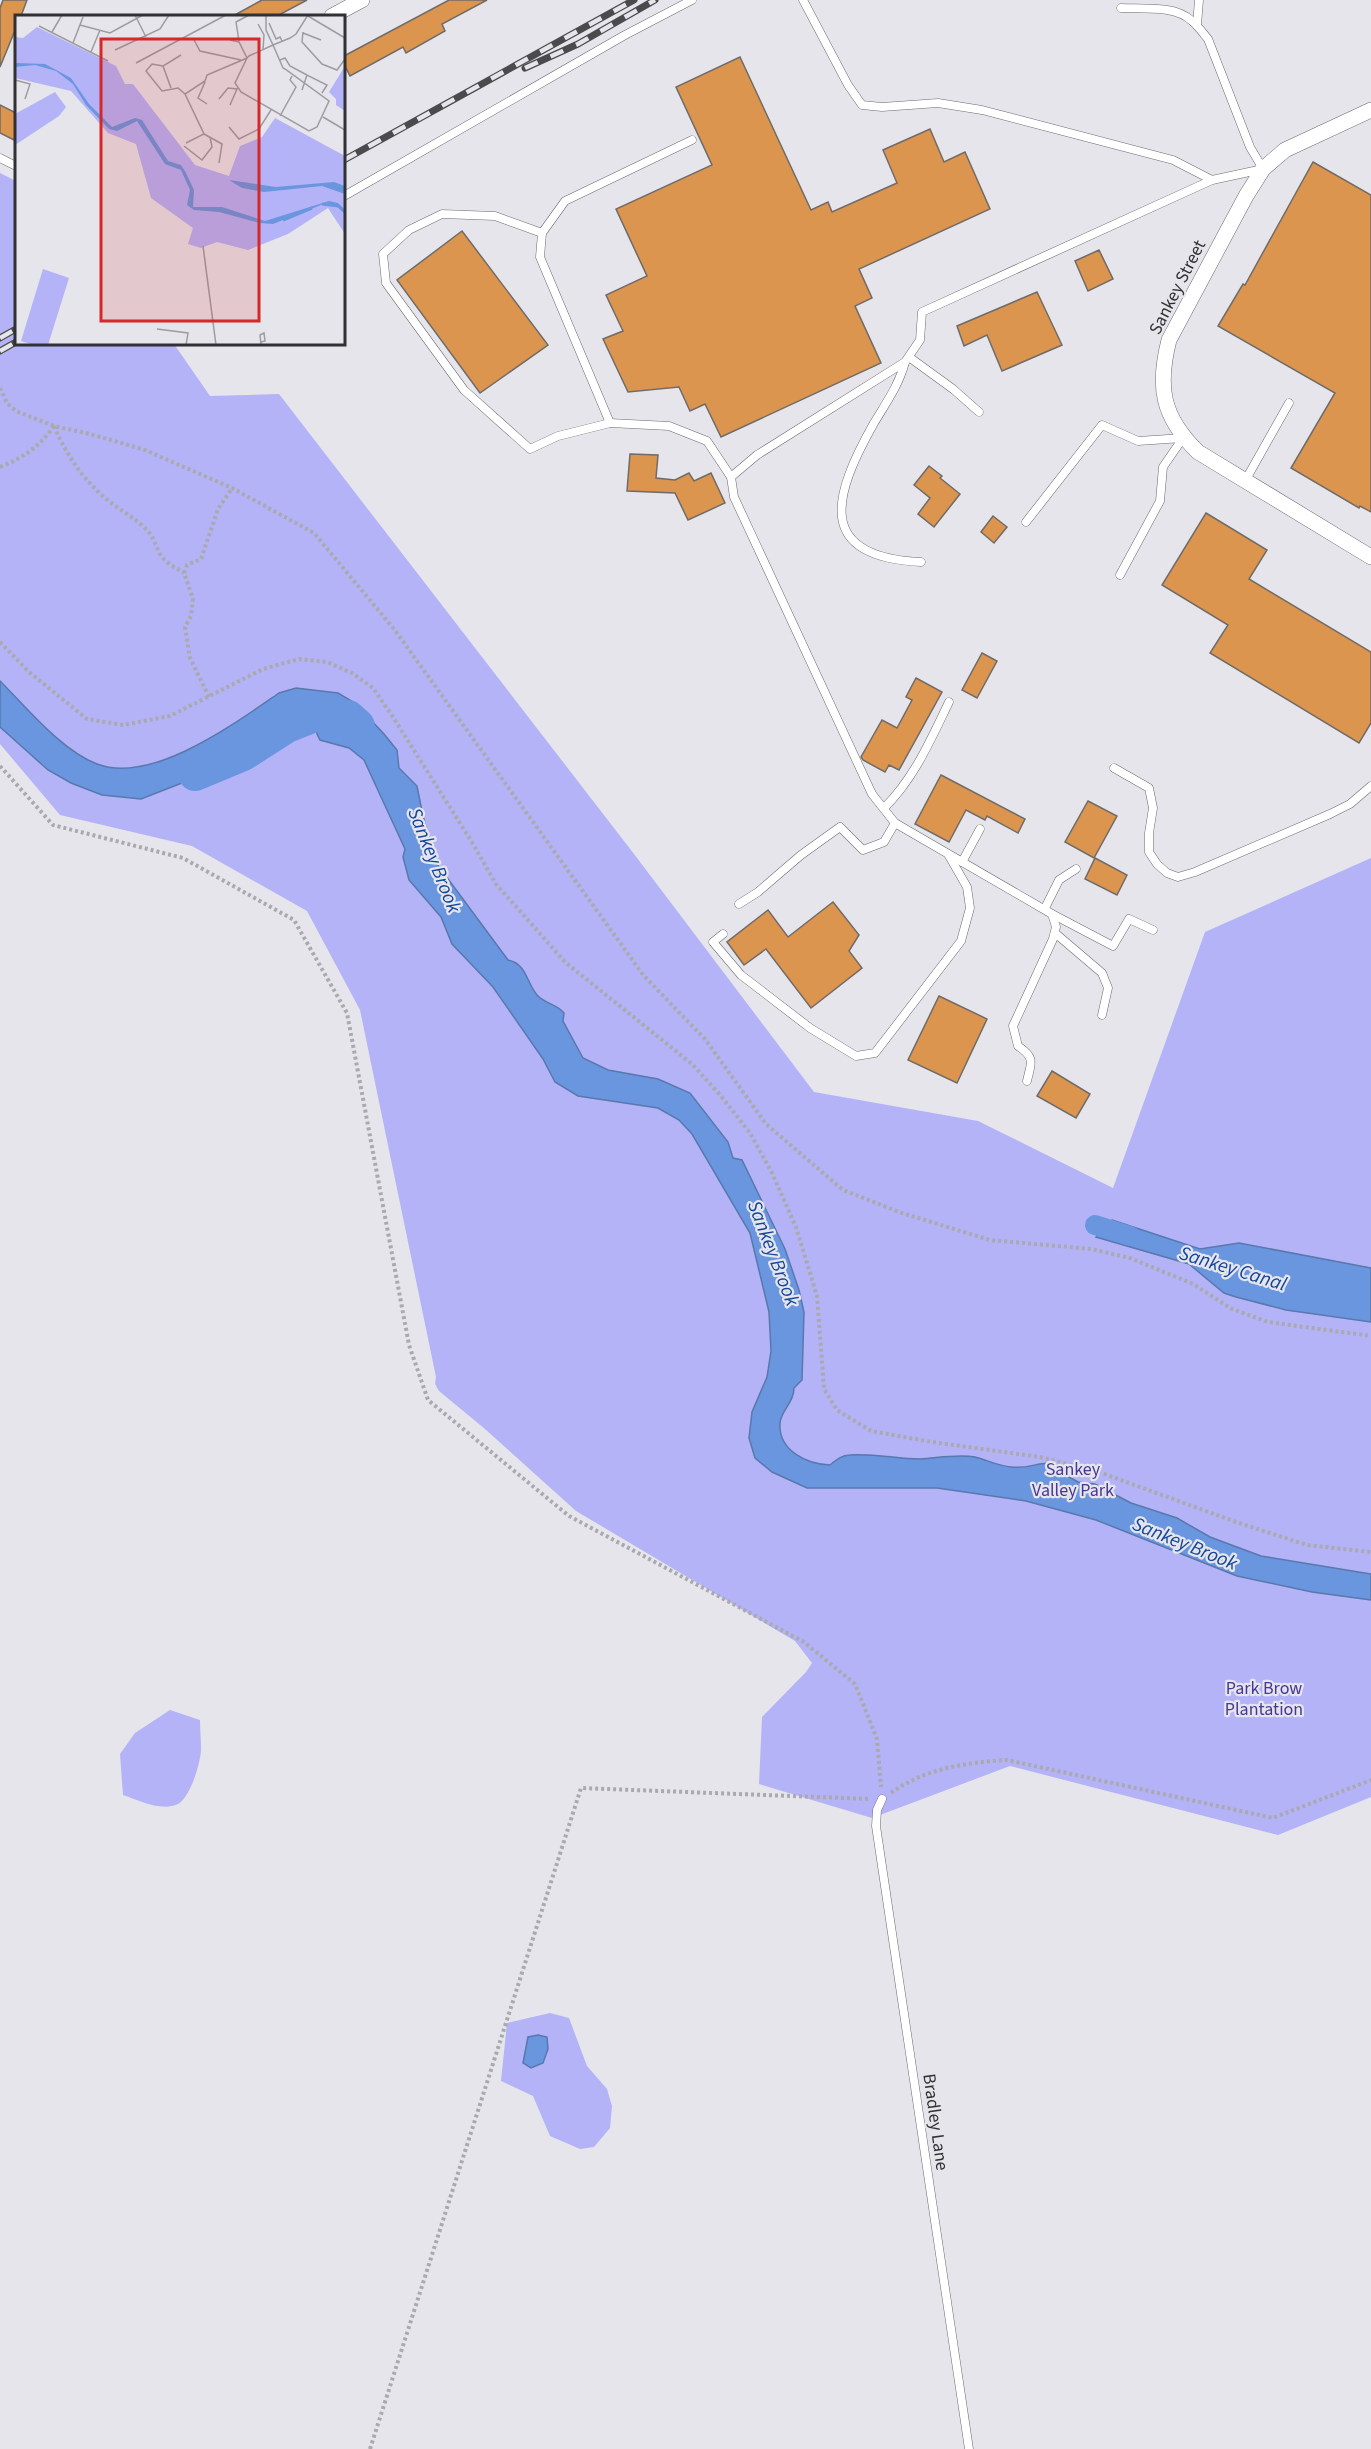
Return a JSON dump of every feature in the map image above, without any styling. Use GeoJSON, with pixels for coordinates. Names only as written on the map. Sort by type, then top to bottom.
{"type":"FeatureCollection","features":[{"type":"Feature","properties":{"kind":"street"},"geometry":{"type":"LineString","coordinates":[[334,15],[362,0]]}},
{"type":"Feature","properties":{"kind":"street","name":"Sankey Street"},"geometry":{"type":"LineString","coordinates":[[1371,110],[1285,150],[1263,169],[1246,196],[1169,340],[1163,364],[1162,383],[1166,404],[1173,422],[1183,438],[1206,458],[1371,557]]}},
{"type":"Feature","properties":{"kind":"lane"},"geometry":{"type":"LineString","coordinates":[[345,195],[625,35],[692,0]]}},
{"type":"Feature","properties":{"kind":"lane"},"geometry":{"type":"LineString","coordinates":[[803,0],[848,85],[862,105],[882,107],[939,103],[982,110],[1173,160],[1212,180]]}},
{"type":"Feature","properties":{"kind":"lane"},"geometry":{"type":"LineString","coordinates":[[1197,25],[1199,0]]}},
{"type":"Feature","properties":{"kind":"lane"},"geometry":{"type":"LineString","coordinates":[[921,562],[893,560],[858,547],[844,530],[841,511],[845,486],[856,458],[900,382],[907,360],[920,340],[922,312],[1212,180],[1263,169],[1250,147],[1208,39],[1197,25],[1190,18],[1169,10],[1121,8]]}},
{"type":"Feature","properties":{"kind":"lane"},"geometry":{"type":"LineString","coordinates":[[610,423],[540,257],[542,233],[565,201],[692,140]]}},
{"type":"Feature","properties":{"kind":"lane"},"geometry":{"type":"LineString","coordinates":[[0,158],[15,166]]}},
{"type":"Feature","properties":{"kind":"lane"},"geometry":{"type":"LineString","coordinates":[[542,233],[495,216],[442,214],[409,230],[383,254],[386,283],[464,390],[530,449],[558,436],[610,423],[669,426],[707,441],[731,477],[734,497],[872,794],[895,823],[1045,908],[1052,915],[1113,946],[1129,919],[1153,930]]}},
{"type":"Feature","properties":{"kind":"lane"},"geometry":{"type":"LineString","coordinates":[[907,360],[952,388],[979,412]]}},
{"type":"Feature","properties":{"kind":"lane"},"geometry":{"type":"LineString","coordinates":[[731,477],[757,455],[907,360]]}},
{"type":"Feature","properties":{"kind":"lane"},"geometry":{"type":"LineString","coordinates":[[1245,481],[1289,403]]}},
{"type":"Feature","properties":{"kind":"lane"},"geometry":{"type":"LineString","coordinates":[[1026,522],[1102,425],[1138,441],[1183,438]]}},
{"type":"Feature","properties":{"kind":"lane"},"geometry":{"type":"LineString","coordinates":[[1120,575],[1160,501],[1163,467],[1183,438]]}},
{"type":"Feature","properties":{"kind":"lane"},"geometry":{"type":"LineString","coordinates":[[884,808],[895,798],[926,750],[949,702]]}},
{"type":"Feature","properties":{"kind":"lane"},"geometry":{"type":"LineString","coordinates":[[1114,768],[1149,788],[1153,808],[1149,852],[1162,869],[1178,877],[1195,872],[1330,814],[1350,804],[1371,786]]}},
{"type":"Feature","properties":{"kind":"lane"},"geometry":{"type":"LineString","coordinates":[[739,904],[758,892],[801,855],[840,827],[863,850],[884,842],[895,823]]}},
{"type":"Feature","properties":{"kind":"lane"},"geometry":{"type":"LineString","coordinates":[[962,862],[980,829]]}},
{"type":"Feature","properties":{"kind":"lane"},"geometry":{"type":"LineString","coordinates":[[723,934],[713,942],[741,975],[810,1028],[856,1056],[875,1053],[961,941],[970,908],[967,887],[948,854]]}},
{"type":"Feature","properties":{"kind":"lane"},"geometry":{"type":"LineString","coordinates":[[1045,908],[1059,880],[1076,869]]}},
{"type":"Feature","properties":{"kind":"lane"},"geometry":{"type":"LineString","coordinates":[[1027,1081],[1032,1059],[1029,1053],[1018,1046],[1013,1026],[1054,933],[1052,915]]}},
{"type":"Feature","properties":{"kind":"lane"},"geometry":{"type":"LineString","coordinates":[[1054,933],[1102,973],[1108,988],[1102,1015]]}},
{"type":"Feature","properties":{"kind":"lane","name":"Bradley Lane"},"geometry":{"type":"LineString","coordinates":[[882,1799],[877,1810],[876,1826],[969,2449]]}},
{"type":"Feature","properties":{"kind":"path"},"geometry":{"type":"LineString","coordinates":[[0,388],[7,403],[16,411],[54,426],[145,450],[232,488],[314,533],[394,629],[644,976],[705,1040],[765,1124],[843,1190],[902,1212],[990,1240],[1091,1249],[1131,1258],[1192,1284],[1232,1309],[1268,1322],[1371,1336]]}},
{"type":"Feature","properties":{"kind":"path"},"geometry":{"type":"LineString","coordinates":[[0,467],[20,459],[44,441],[54,426]]}},
{"type":"Feature","properties":{"kind":"path"},"geometry":{"type":"LineString","coordinates":[[54,426],[64,448],[81,472],[104,497],[146,528],[156,541],[160,554],[168,563],[184,573]]}},
{"type":"Feature","properties":{"kind":"path"},"geometry":{"type":"LineString","coordinates":[[209,697],[190,658],[185,627],[191,616],[193,599],[184,573],[187,564],[201,559],[218,509],[232,488]]}},
{"type":"Feature","properties":{"kind":"path"},"geometry":{"type":"LineString","coordinates":[[0,642],[29,672],[87,719],[123,724],[170,716],[263,669],[299,660],[327,662],[352,673],[373,688],[470,839],[496,884],[565,962],[692,1064],[750,1133],[772,1173],[799,1239],[817,1296],[824,1389],[837,1410],[871,1431],[1041,1457],[1099,1472],[1236,1522],[1307,1545],[1371,1552]]}},
{"type":"Feature","properties":{"kind":"path"},"geometry":{"type":"LineString","coordinates":[[0,766],[53,825],[183,858],[294,920],[347,1013],[409,1345],[428,1400],[569,1516],[804,1641],[855,1684],[877,1739],[882,1799]]}},
{"type":"Feature","properties":{"kind":"path"},"geometry":{"type":"LineString","coordinates":[[370,2449],[581,1788],[882,1799],[899,1786],[947,1768],[975,1762],[1007,1760],[1273,1818],[1371,1780]]}},
{"type":"Feature","properties":{"kind":"green space","name":"Sankey Valley Park"},"geometry":{"type":"Polygon","coordinates":[[[0,173],[15,180],[15,345],[175,345],[210,396],[279,394],[634,854],[814,1092],[978,1121],[1113,1188],[1205,932],[1371,858],[1371,1797],[1278,1835],[1010,1766],[872,1818],[759,1784],[762,1717],[812,1663],[795,1641],[576,1511],[439,1391],[435,1384],[436,1377],[360,1010],[307,911],[192,846],[60,815],[0,744],[0,173]]]}},
{"type":"Feature","properties":{"kind":"green space"},"geometry":{"type":"Polygon","coordinates":[[[170,1710],[200,1720],[201,1755],[187,1795],[178,1804],[164,1807],[123,1795],[120,1754],[135,1733],[170,1710]]]}},
{"type":"Feature","properties":{"kind":"green space"},"geometry":{"type":"Polygon","coordinates":[[[550,2013],[569,2018],[587,2066],[607,2089],[612,2106],[610,2128],[594,2147],[580,2149],[550,2136],[533,2096],[501,2081],[507,2023],[550,2013]]]}},
{"type":"Feature","properties":{"kind":"water"},"geometry":{"type":"Polygon","coordinates":[[[0,681],[70,749],[97,764],[119,768],[142,766],[167,759],[192,748],[240,720],[279,693],[296,688],[338,693],[355,703],[397,750],[399,768],[417,786],[437,864],[508,960],[523,969],[537,995],[564,1013],[563,1021],[583,1058],[608,1070],[658,1079],[690,1093],[728,1142],[733,1158],[742,1160],[785,1249],[804,1312],[802,1380],[794,1388],[792,1398],[780,1423],[784,1441],[796,1454],[812,1462],[830,1465],[844,1456],[859,1455],[920,1459],[968,1456],[1011,1467],[1052,1464],[1068,1470],[1069,1477],[1078,1482],[1095,1484],[1131,1503],[1177,1518],[1210,1537],[1261,1556],[1371,1574],[1371,1600],[1312,1592],[1237,1576],[1096,1520],[1026,1501],[937,1488],[807,1488],[772,1472],[755,1458],[749,1438],[752,1412],[767,1377],[771,1351],[769,1312],[750,1233],[692,1134],[679,1120],[658,1108],[578,1096],[555,1082],[543,1059],[493,987],[452,944],[441,917],[409,880],[403,857],[405,849],[364,760],[349,748],[320,740],[314,712],[308,707],[296,708],[284,714],[228,765],[141,799],[102,795],[71,783],[48,770],[0,727],[0,681]]]}},
{"type":"Feature","properties":{"kind":"water"},"geometry":{"type":"Polygon","coordinates":[[[1112,1220],[1200,1249],[1239,1243],[1371,1268],[1371,1322],[1286,1310],[1224,1293],[1189,1264],[1096,1237],[1112,1220]]]}},
{"type":"Feature","properties":{"kind":"water"},"geometry":{"type":"Polygon","coordinates":[[[538,2035],[547,2037],[548,2049],[543,2063],[531,2068],[523,2063],[528,2037],[538,2035]]]}},
{"type":"Feature","properties":{"kind":"building"},"geometry":{"type":"Polygon","coordinates":[[[3,0],[27,0],[21,15],[15,15],[15,30],[0,67],[0,8],[3,0]]]}},
{"type":"Feature","properties":{"kind":"building"},"geometry":{"type":"Polygon","coordinates":[[[262,0],[307,0],[279,15],[235,15],[262,0]]]}},
{"type":"Feature","properties":{"kind":"building"},"geometry":{"type":"Polygon","coordinates":[[[449,0],[487,0],[442,24],[445,31],[406,53],[403,47],[350,76],[345,66],[345,55],[449,0]]]}},
{"type":"Feature","properties":{"kind":"building"},"geometry":{"type":"Polygon","coordinates":[[[740,57],[811,210],[828,202],[832,212],[897,183],[883,150],[930,129],[944,162],[965,152],[990,209],[859,269],[872,298],[855,306],[881,363],[721,437],[705,404],[690,411],[679,387],[628,392],[603,339],[623,331],[606,295],[647,276],[616,209],[712,165],[676,87],[740,57]]]}},
{"type":"Feature","properties":{"kind":"building"},"geometry":{"type":"Polygon","coordinates":[[[0,105],[15,112],[15,140],[0,133],[0,105]]]}},
{"type":"Feature","properties":{"kind":"building"},"geometry":{"type":"Polygon","coordinates":[[[1313,162],[1371,195],[1371,512],[1360,506],[1359,508],[1291,468],[1335,393],[1218,326],[1243,284],[1245,285],[1313,162]]]}},
{"type":"Feature","properties":{"kind":"building"},"geometry":{"type":"Polygon","coordinates":[[[462,231],[548,345],[480,393],[397,280],[462,231]]]}},
{"type":"Feature","properties":{"kind":"building"},"geometry":{"type":"Polygon","coordinates":[[[1099,250],[1113,279],[1088,291],[1075,261],[1099,250]]]}},
{"type":"Feature","properties":{"kind":"building"},"geometry":{"type":"Polygon","coordinates":[[[1037,292],[1062,345],[1002,371],[987,335],[964,346],[957,326],[1037,292]]]}},
{"type":"Feature","properties":{"kind":"building"},"geometry":{"type":"Polygon","coordinates":[[[630,454],[658,455],[656,478],[675,480],[689,473],[694,481],[711,473],[725,503],[688,520],[675,493],[627,491],[630,454]]]}},
{"type":"Feature","properties":{"kind":"building"},"geometry":{"type":"Polygon","coordinates":[[[929,466],[960,494],[934,527],[918,514],[930,498],[914,485],[929,466]]]}},
{"type":"Feature","properties":{"kind":"building"},"geometry":{"type":"Polygon","coordinates":[[[1206,513],[1267,550],[1249,579],[1371,652],[1371,723],[1359,743],[1210,653],[1228,625],[1162,585],[1206,513]]]}},
{"type":"Feature","properties":{"kind":"building"},"geometry":{"type":"Polygon","coordinates":[[[993,516],[1007,527],[994,543],[981,532],[993,516]]]}},
{"type":"Feature","properties":{"kind":"building"},"geometry":{"type":"Polygon","coordinates":[[[982,653],[997,661],[977,698],[962,690],[982,653]]]}},
{"type":"Feature","properties":{"kind":"building"},"geometry":{"type":"Polygon","coordinates":[[[916,678],[942,692],[899,770],[889,765],[885,772],[861,757],[882,720],[897,728],[912,700],[906,697],[916,678]]]}},
{"type":"Feature","properties":{"kind":"building"},"geometry":{"type":"Polygon","coordinates":[[[941,775],[1025,819],[1018,833],[987,816],[985,820],[966,810],[949,842],[915,824],[941,775]]]}},
{"type":"Feature","properties":{"kind":"building"},"geometry":{"type":"Polygon","coordinates":[[[1088,801],[1117,816],[1094,858],[1065,842],[1088,801]]]}},
{"type":"Feature","properties":{"kind":"building"},"geometry":{"type":"Polygon","coordinates":[[[1095,858],[1127,875],[1117,895],[1085,879],[1095,858]]]}},
{"type":"Feature","properties":{"kind":"building"},"geometry":{"type":"Polygon","coordinates":[[[833,902],[859,935],[849,951],[862,968],[811,1008],[766,949],[744,965],[727,942],[768,910],[788,937],[833,902]]]}},
{"type":"Feature","properties":{"kind":"building"},"geometry":{"type":"Polygon","coordinates":[[[939,996],[987,1019],[957,1083],[908,1060],[939,996]]]}},
{"type":"Feature","properties":{"kind":"building"},"geometry":{"type":"Polygon","coordinates":[[[1052,1071],[1090,1094],[1076,1118],[1037,1096],[1052,1071]]]}},
{"type":"Feature","properties":{"kind":"waterway","name":"Sankey Brook"},"geometry":{"type":"LineString","coordinates":[[195,774],[243,754],[287,726],[315,715],[348,717],[358,726]]}},
{"type":"Feature","properties":{"kind":"waterway","name":"Sankey Canal"},"geometry":{"type":"LineString","coordinates":[[1095,1225],[1130,1236]]}},
{"type":"Feature","properties":{"kind":"railway"},"geometry":{"type":"LineString","coordinates":[[345,159],[634,0]]}},
{"type":"Feature","properties":{"kind":"railway"},"geometry":{"type":"LineString","coordinates":[[525,68],[578,44],[655,0]]}},
{"type":"Feature","properties":{"kind":"railway"},"geometry":{"type":"LineString","coordinates":[[0,338],[15,330]]}},
{"type":"Feature","properties":{"kind":"railway"},"geometry":{"type":"LineString","coordinates":[[0,351],[15,343]]}},
{"type":"Feature","properties":{"kind":"park label","name":"Park Brow Plantation"},"geometry":{"type":"Point","coordinates":[1264,1698]}}]}
